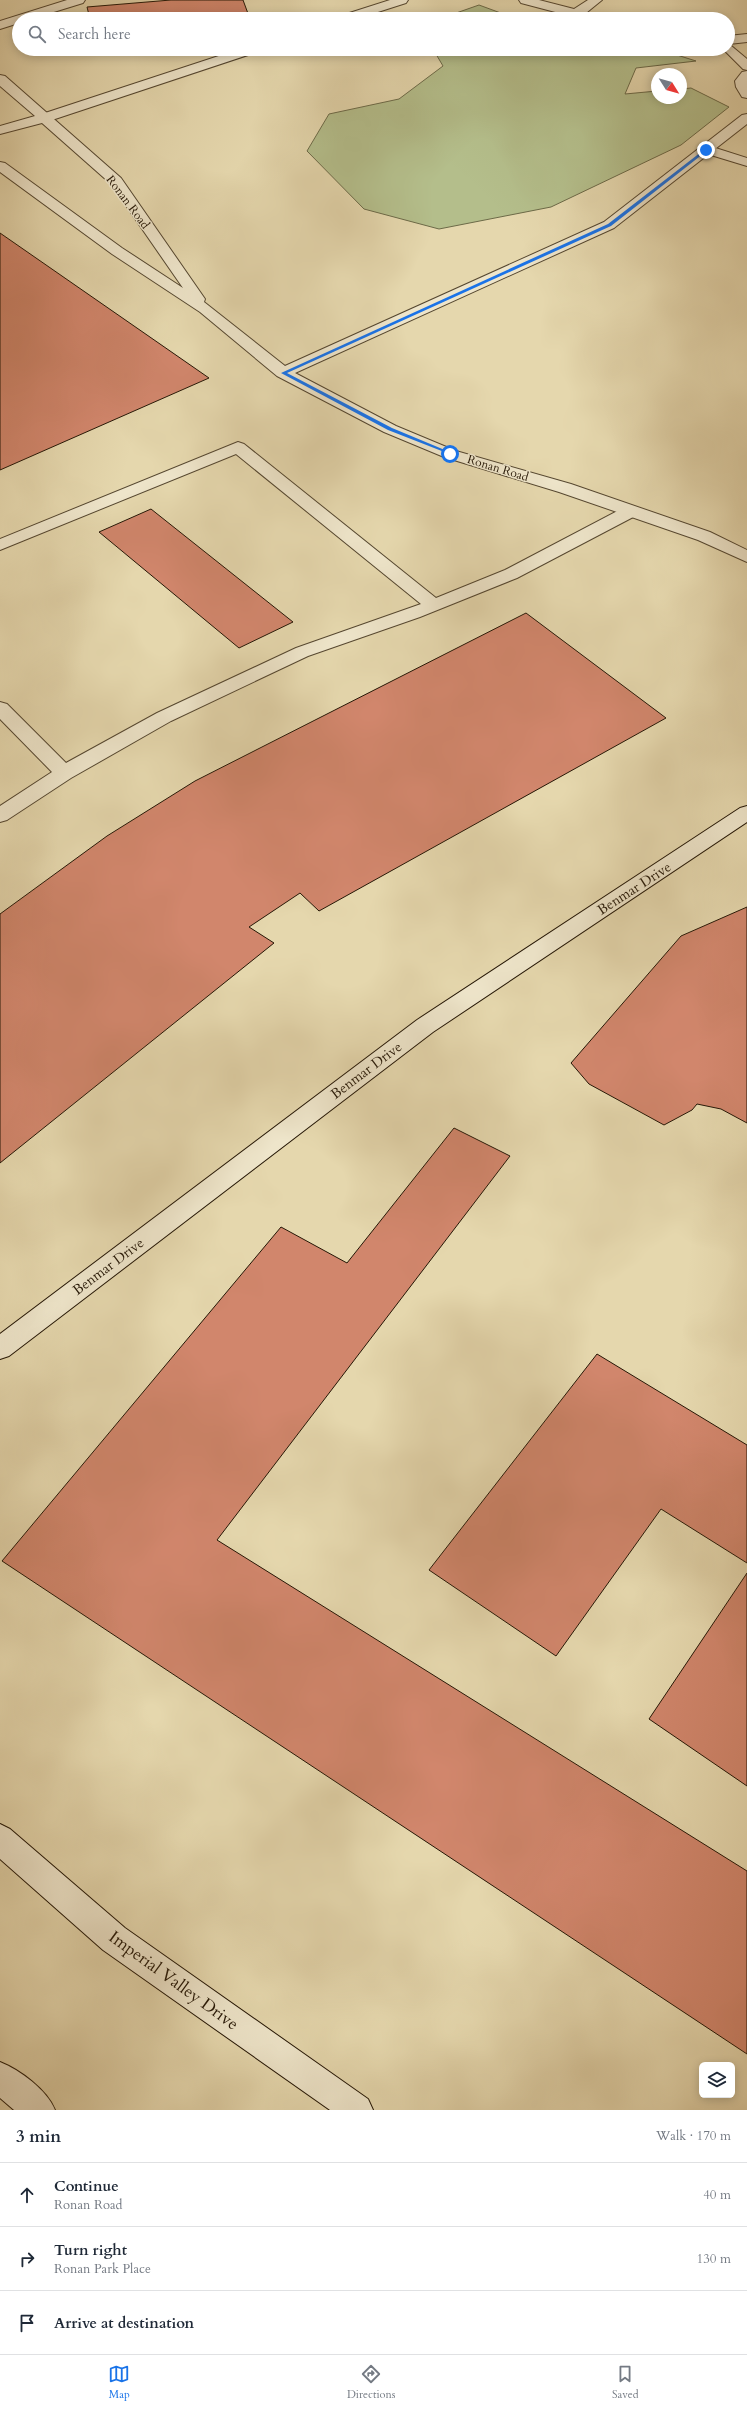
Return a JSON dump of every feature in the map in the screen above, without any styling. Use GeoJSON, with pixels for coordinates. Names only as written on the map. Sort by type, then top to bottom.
{"type":"FeatureCollection","features":[{"type":"Feature","properties":{"kind":"street"},"geometry":{"type":"LineString","coordinates":[[40,12],[79,0]]}},
{"type":"Feature","properties":{"kind":"street"},"geometry":{"type":"LineString","coordinates":[[365,12],[402,0]]}},
{"type":"Feature","properties":{"kind":"street"},"geometry":{"type":"LineString","coordinates":[[525,0],[569,12]]}},
{"type":"Feature","properties":{"kind":"street"},"geometry":{"type":"LineString","coordinates":[[579,12],[596,0]]}},
{"type":"Feature","properties":{"kind":"street"},"geometry":{"type":"LineString","coordinates":[[0,24],[12,20]]}},
{"type":"Feature","properties":{"kind":"street"},"geometry":{"type":"LineString","coordinates":[[735,39],[747,38]]}},
{"type":"Feature","properties":{"kind":"street"},"geometry":{"type":"LineString","coordinates":[[735,54],[747,66]]}},
{"type":"Feature","properties":{"kind":"street"},"geometry":{"type":"LineString","coordinates":[[0,130],[44,118],[232,56]]}},
{"type":"Feature","properties":{"kind":"street"},"geometry":{"type":"LineString","coordinates":[[747,74],[741,81],[742,87],[747,94]]}},
{"type":"Feature","properties":{"kind":"street","name":"Ronan Road"},"geometry":{"type":"LineString","coordinates":[[0,79],[116,181],[204,309]]}},
{"type":"Feature","properties":{"kind":"street"},"geometry":{"type":"LineString","coordinates":[[283,373],[609,225],[747,118]]}},
{"type":"Feature","properties":{"kind":"street"},"geometry":{"type":"LineString","coordinates":[[706,150],[747,162]]}},
{"type":"Feature","properties":{"kind":"street","name":"Ronan Road"},"geometry":{"type":"LineString","coordinates":[[0,166],[116,252],[204,309],[283,373],[390,429],[450,454],[565,488],[704,536],[747,558]]}},
{"type":"Feature","properties":{"kind":"street"},"geometry":{"type":"LineString","coordinates":[[0,546],[238,447],[434,605]]}},
{"type":"Feature","properties":{"kind":"street"},"geometry":{"type":"LineString","coordinates":[[0,815],[64,773],[164,717],[302,652],[434,605],[518,570],[631,511]]}},
{"type":"Feature","properties":{"kind":"street"},"geometry":{"type":"LineString","coordinates":[[0,708],[64,773]]}},
{"type":"Feature","properties":{"kind":"street","name":"Benmar Drive"},"geometry":{"type":"LineString","coordinates":[[0,1348],[425,1026],[747,813]]}},
{"type":"Feature","properties":{"kind":"street","name":"Imperial Valley Drive"},"geometry":{"type":"LineString","coordinates":[[0,1839],[114,1939],[357,2110]]}},
{"type":"Feature","properties":{"kind":"street"},"geometry":{"type":"LineString","coordinates":[[0,2078],[38,2110]]}},
{"type":"Feature","properties":{"kind":"green space"},"geometry":{"type":"Polygon","coordinates":[[[479,5],[498,12],[459,12],[479,5]]]}},
{"type":"Feature","properties":{"kind":"green space"},"geometry":{"type":"Polygon","coordinates":[[[437,56],[680,56],[696,61],[636,68],[625,94],[651,92],[651,104],[687,104],[687,88],[691,88],[729,107],[681,145],[551,207],[439,229],[364,209],[307,151],[329,114],[399,99],[443,66],[437,56]]]}},
{"type":"Feature","properties":{"kind":"building"},"geometry":{"type":"Polygon","coordinates":[[[171,0],[243,0],[247,12],[88,12],[87,7],[171,0]]]}},
{"type":"Feature","properties":{"kind":"building"},"geometry":{"type":"Polygon","coordinates":[[[0,233],[209,378],[0,470],[0,233]]]}},
{"type":"Feature","properties":{"kind":"building"},"geometry":{"type":"Polygon","coordinates":[[[151,509],[293,622],[239,648],[99,532],[151,509]]]}},
{"type":"Feature","properties":{"kind":"building"},"geometry":{"type":"Polygon","coordinates":[[[526,613],[666,718],[319,911],[300,893],[249,927],[274,943],[0,1163],[0,914],[107,836],[195,781],[526,613]]]}},
{"type":"Feature","properties":{"kind":"building"},"geometry":{"type":"Polygon","coordinates":[[[747,907],[747,1123],[721,1109],[697,1104],[692,1110],[664,1125],[589,1084],[571,1063],[681,936],[747,907]]]}},
{"type":"Feature","properties":{"kind":"building"},"geometry":{"type":"Polygon","coordinates":[[[454,1128],[510,1156],[217,1540],[747,1871],[747,2054],[2,1561],[281,1227],[347,1263],[454,1128]]]}},
{"type":"Feature","properties":{"kind":"building"},"geometry":{"type":"Polygon","coordinates":[[[597,1354],[747,1445],[747,1563],[661,1509],[556,1656],[429,1570],[597,1354]]]}},
{"type":"Feature","properties":{"kind":"building"},"geometry":{"type":"Polygon","coordinates":[[[747,1573],[747,1786],[649,1719],[747,1573]]]}},
{"type":"Feature","properties":{"kind":"route"},"geometry":{"type":"LineString","coordinates":[[450,454],[390,429],[283,373],[609,225],[706,150]]}}]}
